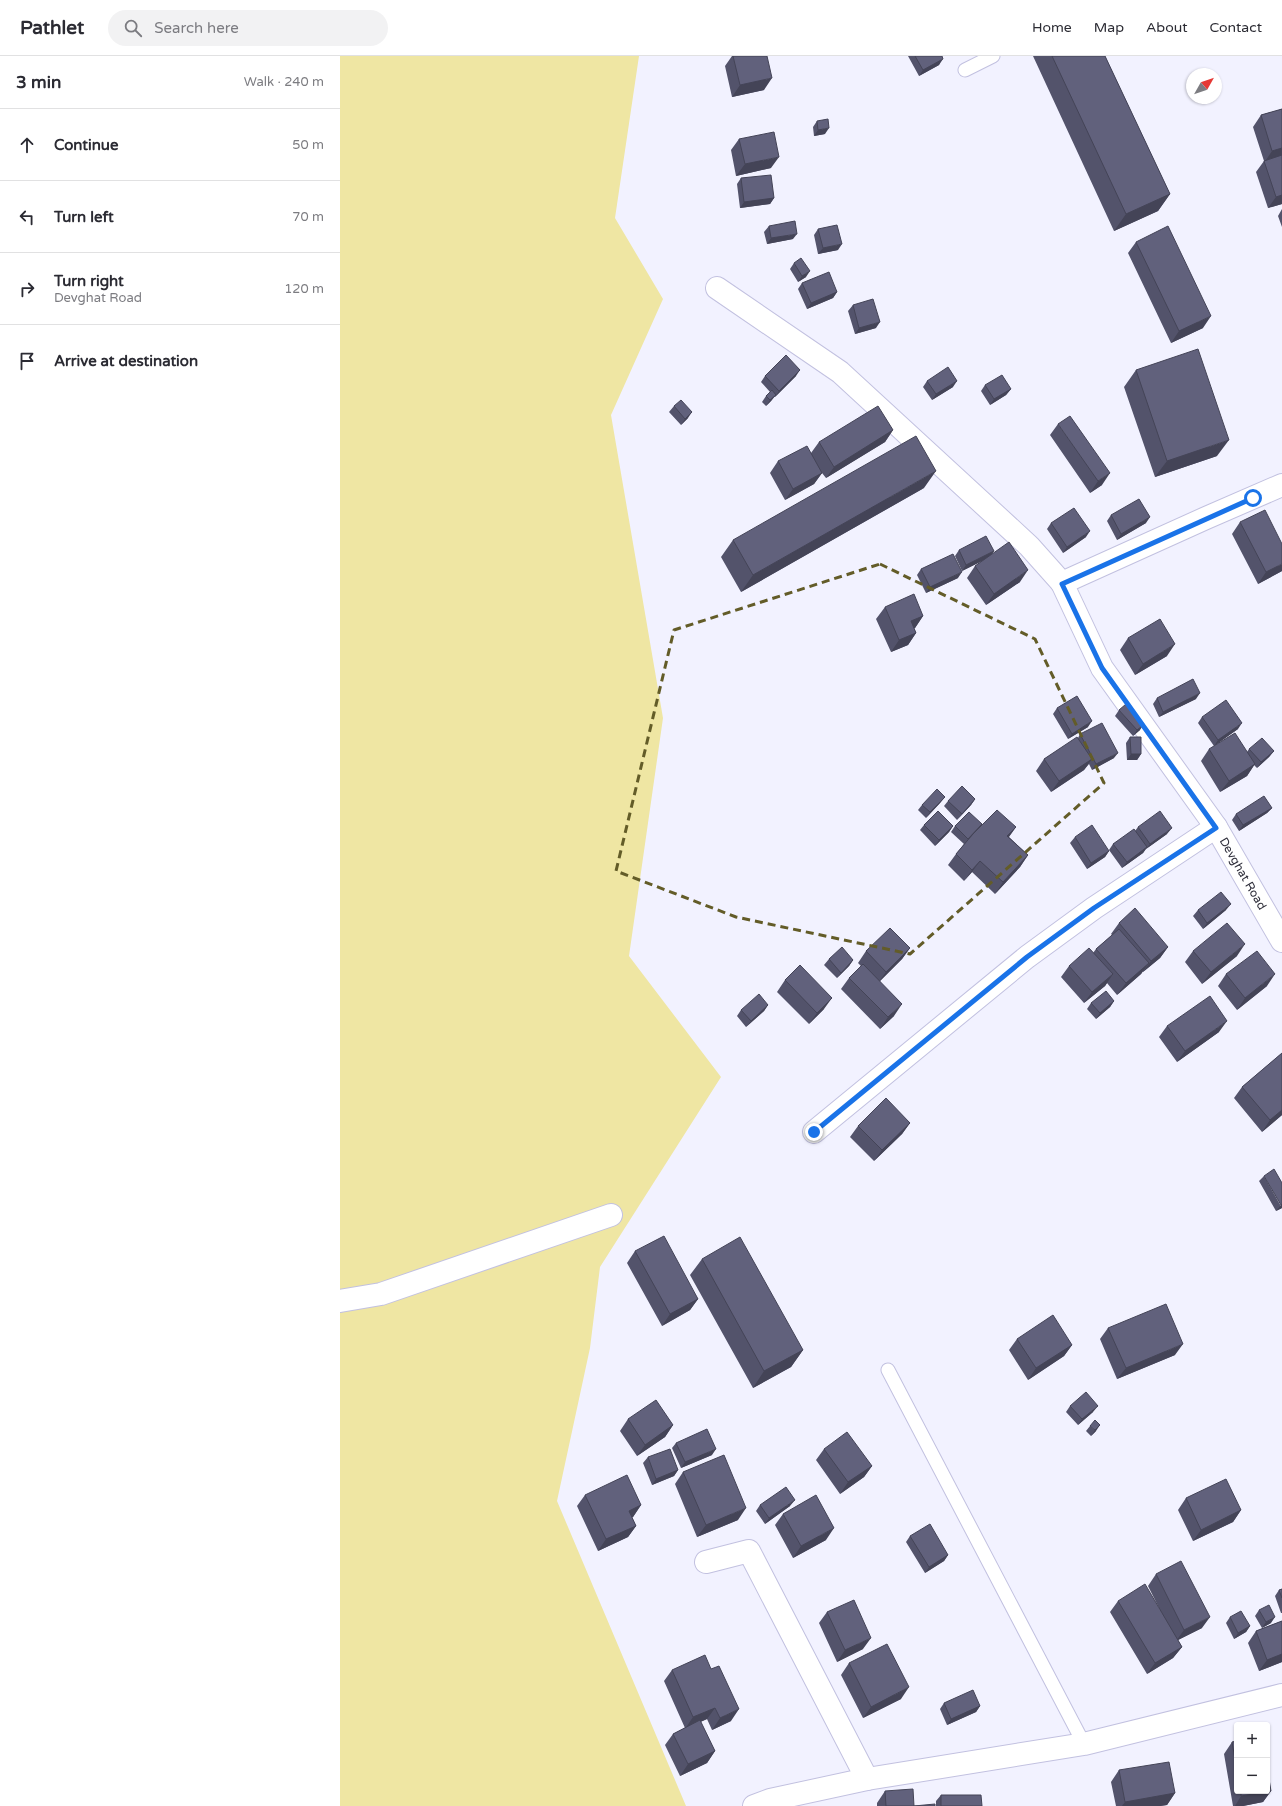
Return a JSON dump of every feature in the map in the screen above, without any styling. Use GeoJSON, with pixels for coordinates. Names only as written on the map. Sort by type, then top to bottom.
{"type":"FeatureCollection","features":[{"type":"Feature","properties":{"kind":"street"},"geometry":{"type":"LineString","coordinates":[[717,288],[840,372],[1029,546],[1062,584],[1102,668],[1216,828]]}},
{"type":"Feature","properties":{"kind":"street"},"geometry":{"type":"LineString","coordinates":[[1062,584],[1282,485]]}},
{"type":"Feature","properties":{"kind":"street","name":"Devghat Road"},"geometry":{"type":"LineString","coordinates":[[814,1132],[1027,957],[1094,908],[1216,828],[1282,941]]}},
{"type":"Feature","properties":{"kind":"street"},"geometry":{"type":"LineString","coordinates":[[340,1301],[380,1294],[611,1215]]}},
{"type":"Feature","properties":{"kind":"street"},"geometry":{"type":"LineString","coordinates":[[706,1562],[749,1551],[867,1779]]}},
{"type":"Feature","properties":{"kind":"street"},"geometry":{"type":"LineString","coordinates":[[754,1806],[770,1800],[867,1779],[1084,1744],[1282,1695]]}},
{"type":"Feature","properties":{"kind":"lane"},"geometry":{"type":"LineString","coordinates":[[965,70],[993,56]]}},
{"type":"Feature","properties":{"kind":"lane"},"geometry":{"type":"LineString","coordinates":[[888,1370],[1084,1744]]}},
{"type":"Feature","properties":{"kind":"highlighted area"},"geometry":{"type":"Polygon","coordinates":[[[880,564],[1035,639],[1104,783],[910,954],[736,917],[616,871],[674,630],[880,564]]]}},
{"type":"Feature","properties":{"kind":"shaded area"},"geometry":{"type":"Polygon","coordinates":[[[340,56],[639,56],[615,218],[663,299],[611,415],[663,718],[629,956],[721,1077],[600,1267],[590,1348],[557,1501],[686,1806],[340,1806],[340,56]]]}},
{"type":"Feature","properties":{"kind":"building"},"geometry":{"type":"Polygon","coordinates":[[[733,56],[767,56],[772,78],[740,85],[733,56]]]}},
{"type":"Feature","properties":{"kind":"building"},"geometry":{"type":"Polygon","coordinates":[[[915,56],[942,56],[943,59],[923,70],[915,56]]]}},
{"type":"Feature","properties":{"kind":"building"},"geometry":{"type":"Polygon","coordinates":[[[1052,56],[1105,56],[1170,194],[1126,214],[1052,56]]]}},
{"type":"Feature","properties":{"kind":"building"},"geometry":{"type":"Polygon","coordinates":[[[1282,109],[1282,148],[1272,151],[1261,115],[1282,109]]]}},
{"type":"Feature","properties":{"kind":"building"},"geometry":{"type":"Polygon","coordinates":[[[828,119],[829,128],[818,130],[817,121],[828,119]]]}},
{"type":"Feature","properties":{"kind":"building"},"geometry":{"type":"Polygon","coordinates":[[[774,132],[779,157],[745,164],[739,139],[774,132]]]}},
{"type":"Feature","properties":{"kind":"building"},"geometry":{"type":"Polygon","coordinates":[[[1282,155],[1282,195],[1276,197],[1264,161],[1282,155]]]}},
{"type":"Feature","properties":{"kind":"building"},"geometry":{"type":"Polygon","coordinates":[[[771,175],[774,198],[744,202],[741,178],[771,175]]]}},
{"type":"Feature","properties":{"kind":"building"},"geometry":{"type":"Polygon","coordinates":[[[795,221],[797,234],[771,238],[769,226],[795,221]]]}},
{"type":"Feature","properties":{"kind":"building"},"geometry":{"type":"Polygon","coordinates":[[[837,225],[842,244],[823,248],[818,229],[837,225]]]}},
{"type":"Feature","properties":{"kind":"building"},"geometry":{"type":"Polygon","coordinates":[[[1168,226],[1211,316],[1179,331],[1136,242],[1168,226]]]}},
{"type":"Feature","properties":{"kind":"building"},"geometry":{"type":"Polygon","coordinates":[[[801,258],[810,271],[802,276],[794,263],[801,258]]]}},
{"type":"Feature","properties":{"kind":"building"},"geometry":{"type":"Polygon","coordinates":[[[829,272],[837,292],[811,303],[802,283],[829,272]]]}},
{"type":"Feature","properties":{"kind":"building"},"geometry":{"type":"Polygon","coordinates":[[[873,299],[880,322],[859,328],[853,305],[873,299]]]}},
{"type":"Feature","properties":{"kind":"building"},"geometry":{"type":"Polygon","coordinates":[[[1198,349],[1229,440],[1167,461],[1136,370],[1198,349]]]}},
{"type":"Feature","properties":{"kind":"building"},"geometry":{"type":"Polygon","coordinates":[[[786,355],[800,370],[779,391],[765,376],[786,355]]]}},
{"type":"Feature","properties":{"kind":"building"},"geometry":{"type":"Polygon","coordinates":[[[948,367],[957,381],[936,394],[927,381],[948,367]]]}},
{"type":"Feature","properties":{"kind":"building"},"geometry":{"type":"Polygon","coordinates":[[[1002,375],[1011,389],[994,399],[985,385],[1002,375]]]}},
{"type":"Feature","properties":{"kind":"building"},"geometry":{"type":"Polygon","coordinates":[[[772,390],[776,395],[770,400],[766,396],[772,390]]]}},
{"type":"Feature","properties":{"kind":"building"},"geometry":{"type":"Polygon","coordinates":[[[681,400],[692,412],[685,419],[674,406],[681,400]]]}},
{"type":"Feature","properties":{"kind":"building"},"geometry":{"type":"Polygon","coordinates":[[[878,406],[893,430],[834,467],[819,442],[878,406]]]}},
{"type":"Feature","properties":{"kind":"building"},"geometry":{"type":"Polygon","coordinates":[[[1070,416],[1110,473],[1098,481],[1058,424],[1070,416]]]}},
{"type":"Feature","properties":{"kind":"building"},"geometry":{"type":"Polygon","coordinates":[[[916,436],[936,471],[753,575],[733,540],[916,436]]]}},
{"type":"Feature","properties":{"kind":"building"},"geometry":{"type":"Polygon","coordinates":[[[807,446],[822,473],[793,489],[778,461],[807,446]]]}},
{"type":"Feature","properties":{"kind":"building"},"geometry":{"type":"Polygon","coordinates":[[[1139,499],[1150,517],[1121,534],[1111,515],[1139,499]]]}},
{"type":"Feature","properties":{"kind":"building"},"geometry":{"type":"Polygon","coordinates":[[[1074,508],[1090,531],[1067,547],[1051,523],[1074,508]]]}},
{"type":"Feature","properties":{"kind":"building"},"geometry":{"type":"Polygon","coordinates":[[[1265,510],[1282,544],[1282,564],[1266,572],[1240,522],[1265,510]]]}},
{"type":"Feature","properties":{"kind":"building"},"geometry":{"type":"Polygon","coordinates":[[[986,536],[994,551],[966,565],[959,550],[986,536]]]}},
{"type":"Feature","properties":{"kind":"building"},"geometry":{"type":"Polygon","coordinates":[[[1009,542],[1028,570],[994,594],[975,566],[1009,542]]]}},
{"type":"Feature","properties":{"kind":"building"},"geometry":{"type":"Polygon","coordinates":[[[953,554],[962,572],[930,587],[921,569],[953,554]]]}},
{"type":"Feature","properties":{"kind":"building"},"geometry":{"type":"Polygon","coordinates":[[[914,594],[923,616],[911,621],[916,633],[899,640],[885,607],[914,594]]]}},
{"type":"Feature","properties":{"kind":"building"},"geometry":{"type":"Polygon","coordinates":[[[1160,619],[1175,644],[1143,664],[1128,638],[1160,619]]]}},
{"type":"Feature","properties":{"kind":"building"},"geometry":{"type":"Polygon","coordinates":[[[1193,679],[1200,693],[1163,712],[1157,698],[1193,679]]]}},
{"type":"Feature","properties":{"kind":"building"},"geometry":{"type":"Polygon","coordinates":[[[1077,696],[1092,721],[1072,734],[1057,708],[1077,696]]]}},
{"type":"Feature","properties":{"kind":"building"},"geometry":{"type":"Polygon","coordinates":[[[1226,700],[1242,723],[1218,740],[1202,717],[1226,700]]]}},
{"type":"Feature","properties":{"kind":"building"},"geometry":{"type":"Polygon","coordinates":[[[1126,704],[1144,724],[1137,730],[1119,710],[1126,704]]]}},
{"type":"Feature","properties":{"kind":"building"},"geometry":{"type":"Polygon","coordinates":[[[1102,723],[1118,753],[1096,764],[1080,734],[1102,723]]]}},
{"type":"Feature","properties":{"kind":"building"},"geometry":{"type":"Polygon","coordinates":[[[1235,733],[1255,764],[1229,781],[1209,749],[1235,733]]]}},
{"type":"Feature","properties":{"kind":"building"},"geometry":{"type":"Polygon","coordinates":[[[1077,737],[1092,759],[1059,781],[1044,759],[1077,737]]]}},
{"type":"Feature","properties":{"kind":"building"},"geometry":{"type":"Polygon","coordinates":[[[1130,737],[1141,737],[1141,754],[1131,754],[1130,737]]]}},
{"type":"Feature","properties":{"kind":"building"},"geometry":{"type":"Polygon","coordinates":[[[1262,738],[1274,751],[1261,762],[1249,749],[1262,738]]]}},
{"type":"Feature","properties":{"kind":"building"},"geometry":{"type":"Polygon","coordinates":[[[962,786],[975,799],[962,814],[948,801],[962,786]]]}},
{"type":"Feature","properties":{"kind":"building"},"geometry":{"type":"Polygon","coordinates":[[[937,789],[945,797],[930,812],[922,805],[937,789]]]}},
{"type":"Feature","properties":{"kind":"building"},"geometry":{"type":"Polygon","coordinates":[[[1264,796],[1272,808],[1243,825],[1236,814],[1264,796]]]}},
{"type":"Feature","properties":{"kind":"building"},"geometry":{"type":"Polygon","coordinates":[[[997,810],[1016,827],[1007,836],[1028,855],[1003,882],[980,861],[972,870],[956,854],[997,810]]]}},
{"type":"Feature","properties":{"kind":"building"},"geometry":{"type":"Polygon","coordinates":[[[938,811],[953,826],[939,840],[924,825],[938,811]]]}},
{"type":"Feature","properties":{"kind":"building"},"geometry":{"type":"Polygon","coordinates":[[[1160,811],[1172,828],[1150,844],[1138,827],[1160,811]]]}},
{"type":"Feature","properties":{"kind":"building"},"geometry":{"type":"Polygon","coordinates":[[[969,812],[982,824],[968,839],[955,826],[969,812]]]}},
{"type":"Feature","properties":{"kind":"building"},"geometry":{"type":"Polygon","coordinates":[[[1092,825],[1109,851],[1091,863],[1075,837],[1092,825]]]}},
{"type":"Feature","properties":{"kind":"building"},"geometry":{"type":"Polygon","coordinates":[[[1134,829],[1147,847],[1127,862],[1113,844],[1134,829]]]}},
{"type":"Feature","properties":{"kind":"building"},"geometry":{"type":"Polygon","coordinates":[[[1221,892],[1231,904],[1207,923],[1198,910],[1221,892]]]}},
{"type":"Feature","properties":{"kind":"building"},"geometry":{"type":"Polygon","coordinates":[[[1135,908],[1168,947],[1151,961],[1119,923],[1135,908]]]}},
{"type":"Feature","properties":{"kind":"building"},"geometry":{"type":"Polygon","coordinates":[[[1227,923],[1245,944],[1211,972],[1193,951],[1227,923]]]}},
{"type":"Feature","properties":{"kind":"building"},"geometry":{"type":"Polygon","coordinates":[[[890,928],[910,948],[886,972],[866,951],[890,928]]]}},
{"type":"Feature","properties":{"kind":"building"},"geometry":{"type":"Polygon","coordinates":[[[1119,929],[1149,963],[1126,983],[1096,949],[1119,929]]]}},
{"type":"Feature","properties":{"kind":"building"},"geometry":{"type":"Polygon","coordinates":[[[842,947],[853,960],[841,973],[829,959],[842,947]]]}},
{"type":"Feature","properties":{"kind":"building"},"geometry":{"type":"Polygon","coordinates":[[[1089,948],[1113,974],[1092,992],[1069,966],[1089,948]]]}},
{"type":"Feature","properties":{"kind":"building"},"geometry":{"type":"Polygon","coordinates":[[[1257,951],[1275,974],[1245,998],[1226,974],[1257,951]]]}},
{"type":"Feature","properties":{"kind":"building"},"geometry":{"type":"Polygon","coordinates":[[[863,964],[902,1004],[888,1017],[849,978],[863,964]]]}},
{"type":"Feature","properties":{"kind":"building"},"geometry":{"type":"Polygon","coordinates":[[[800,965],[832,998],[817,1013],[785,980],[800,965]]]}},
{"type":"Feature","properties":{"kind":"building"},"geometry":{"type":"Polygon","coordinates":[[[1106,991],[1114,1001],[1100,1013],[1091,1003],[1106,991]]]}},
{"type":"Feature","properties":{"kind":"building"},"geometry":{"type":"Polygon","coordinates":[[[759,994],[768,1005],[751,1021],[741,1010],[759,994]]]}},
{"type":"Feature","properties":{"kind":"building"},"geometry":{"type":"Polygon","coordinates":[[[1210,996],[1227,1021],[1185,1051],[1167,1026],[1210,996]]]}},
{"type":"Feature","properties":{"kind":"building"},"geometry":{"type":"Polygon","coordinates":[[[1282,1053],[1282,1110],[1270,1120],[1242,1087],[1282,1053]]]}},
{"type":"Feature","properties":{"kind":"building"},"geometry":{"type":"Polygon","coordinates":[[[886,1098],[910,1123],[882,1150],[858,1126],[886,1098]]]}},
{"type":"Feature","properties":{"kind":"building"},"geometry":{"type":"Polygon","coordinates":[[[1274,1169],[1282,1183],[1281,1205],[1264,1176],[1274,1169]]]}},
{"type":"Feature","properties":{"kind":"building"},"geometry":{"type":"Polygon","coordinates":[[[664,1236],[698,1299],[670,1314],[635,1251],[664,1236]]]}},
{"type":"Feature","properties":{"kind":"building"},"geometry":{"type":"Polygon","coordinates":[[[740,1237],[803,1350],[764,1371],[702,1259],[740,1237]]]}},
{"type":"Feature","properties":{"kind":"building"},"geometry":{"type":"Polygon","coordinates":[[[1166,1304],[1183,1344],[1126,1368],[1108,1328],[1166,1304]]]}},
{"type":"Feature","properties":{"kind":"building"},"geometry":{"type":"Polygon","coordinates":[[[1053,1315],[1072,1345],[1036,1368],[1017,1339],[1053,1315]]]}},
{"type":"Feature","properties":{"kind":"building"},"geometry":{"type":"Polygon","coordinates":[[[1086,1392],[1098,1406],[1082,1419],[1070,1406],[1086,1392]]]}},
{"type":"Feature","properties":{"kind":"building"},"geometry":{"type":"Polygon","coordinates":[[[656,1400],[673,1425],[645,1445],[628,1419],[656,1400]]]}},
{"type":"Feature","properties":{"kind":"building"},"geometry":{"type":"Polygon","coordinates":[[[1095,1420],[1100,1425],[1095,1430],[1090,1426],[1095,1420]]]}},
{"type":"Feature","properties":{"kind":"building"},"geometry":{"type":"Polygon","coordinates":[[[707,1429],[716,1449],[685,1462],[676,1443],[707,1429]]]}},
{"type":"Feature","properties":{"kind":"building"},"geometry":{"type":"Polygon","coordinates":[[[847,1432],[872,1466],[848,1482],[824,1449],[847,1432]]]}},
{"type":"Feature","properties":{"kind":"building"},"geometry":{"type":"Polygon","coordinates":[[[670,1449],[678,1470],[656,1479],[648,1457],[670,1449]]]}},
{"type":"Feature","properties":{"kind":"building"},"geometry":{"type":"Polygon","coordinates":[[[724,1455],[746,1508],[706,1525],[683,1472],[724,1455]]]}},
{"type":"Feature","properties":{"kind":"building"},"geometry":{"type":"Polygon","coordinates":[[[627,1475],[641,1505],[629,1511],[636,1526],[606,1539],[585,1495],[627,1475]]]}},
{"type":"Feature","properties":{"kind":"building"},"geometry":{"type":"Polygon","coordinates":[[[1226,1479],[1241,1510],[1201,1530],[1186,1498],[1226,1479]]]}},
{"type":"Feature","properties":{"kind":"building"},"geometry":{"type":"Polygon","coordinates":[[[786,1487],[795,1500],[769,1518],[760,1505],[786,1487]]]}},
{"type":"Feature","properties":{"kind":"building"},"geometry":{"type":"Polygon","coordinates":[[[816,1495],[834,1528],[801,1546],[783,1514],[816,1495]]]}},
{"type":"Feature","properties":{"kind":"building"},"geometry":{"type":"Polygon","coordinates":[[[930,1524],[948,1555],[929,1567],[910,1536],[930,1524]]]}},
{"type":"Feature","properties":{"kind":"building"},"geometry":{"type":"Polygon","coordinates":[[[1181,1561],[1210,1617],[1184,1630],[1156,1574],[1181,1561]]]}},
{"type":"Feature","properties":{"kind":"building"},"geometry":{"type":"Polygon","coordinates":[[[1145,1584],[1182,1647],[1155,1663],[1118,1601],[1145,1584]]]}},
{"type":"Feature","properties":{"kind":"building"},"geometry":{"type":"Polygon","coordinates":[[[1282,1589],[1282,1598],[1279,1590],[1282,1589]]]}},
{"type":"Feature","properties":{"kind":"building"},"geometry":{"type":"Polygon","coordinates":[[[854,1600],[871,1638],[845,1650],[827,1612],[854,1600]]]}},
{"type":"Feature","properties":{"kind":"building"},"geometry":{"type":"Polygon","coordinates":[[[1269,1605],[1275,1617],[1266,1622],[1259,1610],[1269,1605]]]}},
{"type":"Feature","properties":{"kind":"building"},"geometry":{"type":"Polygon","coordinates":[[[1241,1611],[1250,1626],[1238,1633],[1230,1617],[1241,1611]]]}},
{"type":"Feature","properties":{"kind":"building"},"geometry":{"type":"Polygon","coordinates":[[[1282,1621],[1282,1654],[1267,1660],[1256,1631],[1282,1621]]]}},
{"type":"Feature","properties":{"kind":"building"},"geometry":{"type":"Polygon","coordinates":[[[887,1644],[909,1687],[871,1707],[849,1663],[887,1644]]]}},
{"type":"Feature","properties":{"kind":"building"},"geometry":{"type":"Polygon","coordinates":[[[705,1655],[711,1669],[719,1666],[739,1709],[720,1718],[715,1708],[693,1717],[672,1670],[705,1655]]]}},
{"type":"Feature","properties":{"kind":"building"},"geometry":{"type":"Polygon","coordinates":[[[973,1690],[980,1706],[951,1719],[944,1703],[973,1690]]]}},
{"type":"Feature","properties":{"kind":"building"},"geometry":{"type":"Polygon","coordinates":[[[700,1720],[715,1751],[688,1764],[673,1734],[700,1720]]]}},
{"type":"Feature","properties":{"kind":"building"},"geometry":{"type":"Polygon","coordinates":[[[1232,1742],[1234,1742],[1234,1754],[1232,1742]]]}},
{"type":"Feature","properties":{"kind":"building"},"geometry":{"type":"Polygon","coordinates":[[[1169,1762],[1175,1793],[1125,1802],[1119,1770],[1169,1762]]]}},
{"type":"Feature","properties":{"kind":"building"},"geometry":{"type":"Polygon","coordinates":[[[913,1789],[914,1806],[886,1806],[885,1791],[913,1789]]]}},
{"type":"Feature","properties":{"kind":"building"},"geometry":{"type":"Polygon","coordinates":[[[1241,1794],[1253,1794],[1241,1796],[1241,1794]]]}},
{"type":"Feature","properties":{"kind":"building"},"geometry":{"type":"Polygon","coordinates":[[[941,1795],[981,1795],[982,1806],[941,1806],[941,1795]]]}},
{"type":"Feature","properties":{"kind":"building"},"geometry":{"type":"Polygon","coordinates":[[[935,1804],[935,1806],[914,1806],[935,1804]]]}},
{"type":"Feature","properties":{"kind":"route"},"geometry":{"type":"LineString","coordinates":[[814,1132],[1027,957],[1094,908],[1216,828],[1102,668],[1062,584],[1253,498]]}}]}
